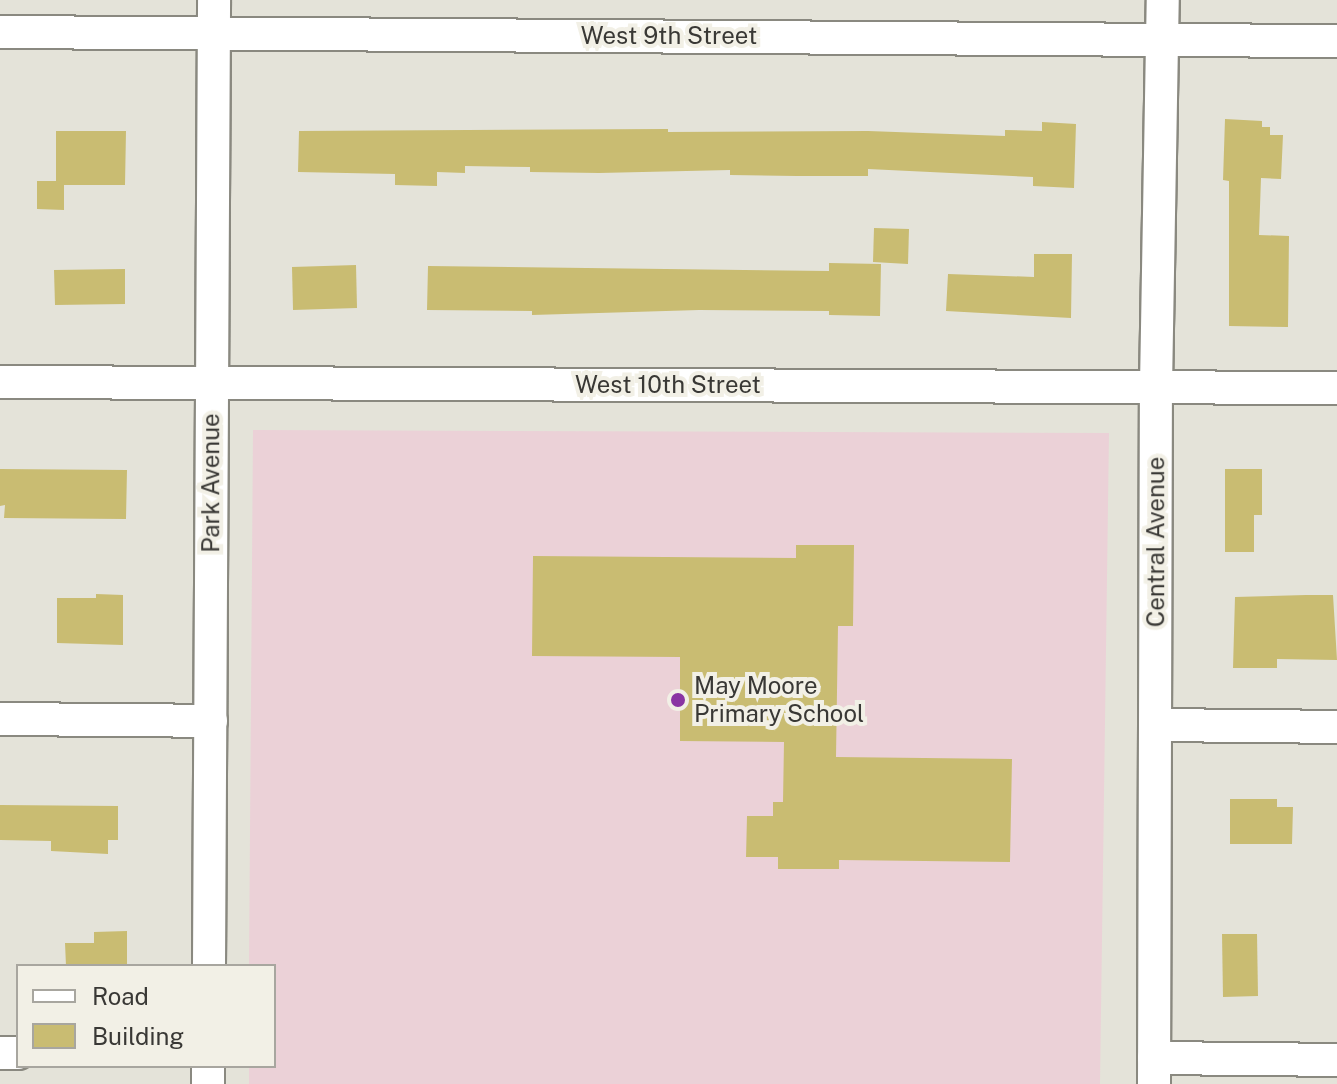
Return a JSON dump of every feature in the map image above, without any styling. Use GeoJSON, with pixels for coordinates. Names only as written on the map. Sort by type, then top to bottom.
{"type":"FeatureCollection","features":[{"type":"Feature","properties":{"kind":"street","name":"Park Avenue"},"geometry":{"type":"LineString","coordinates":[[209,964],[214,0]]}},
{"type":"Feature","properties":{"kind":"street","name":"Central Avenue"},"geometry":{"type":"LineString","coordinates":[[1154,1071],[1156,386],[1163,0]]}},
{"type":"Feature","properties":{"kind":"street","name":"West 9th Street"},"geometry":{"type":"LineString","coordinates":[[0,32],[1337,41]]}},
{"type":"Feature","properties":{"kind":"street","name":"West 10th Street"},"geometry":{"type":"LineString","coordinates":[[0,382],[1337,388]]}},
{"type":"Feature","properties":{"kind":"street"},"geometry":{"type":"LineString","coordinates":[[0,719],[211,721]]}},
{"type":"Feature","properties":{"kind":"street"},"geometry":{"type":"LineString","coordinates":[[1156,725],[1337,727]]}},
{"type":"Feature","properties":{"kind":"street"},"geometry":{"type":"LineString","coordinates":[[1154,1071],[1337,1060]]}},
{"type":"Feature","properties":{"kind":"shaded area","name":"May Moore Primary School"},"geometry":{"type":"Polygon","coordinates":[[[253,430],[1109,433],[1100,1084],[249,1084],[249,1068],[276,1068],[276,964],[249,964],[253,430]]]}},
{"type":"Feature","properties":{"kind":"building"},"geometry":{"type":"Polygon","coordinates":[[[1225,119],[1262,121],[1262,127],[1270,127],[1270,135],[1283,135],[1281,179],[1261,178],[1259,235],[1289,236],[1288,327],[1229,326],[1229,181],[1223,180],[1225,119]]]}},
{"type":"Feature","properties":{"kind":"building"},"geometry":{"type":"Polygon","coordinates":[[[1042,122],[1076,124],[1074,188],[1033,186],[1033,177],[868,169],[868,176],[797,176],[730,175],[730,170],[530,172],[530,167],[465,166],[465,173],[437,172],[437,186],[395,185],[395,174],[298,172],[299,131],[668,129],[668,132],[868,131],[1005,136],[1005,130],[1042,131],[1042,122]]]}},
{"type":"Feature","properties":{"kind":"building"},"geometry":{"type":"Polygon","coordinates":[[[56,131],[126,131],[125,185],[64,185],[64,210],[37,209],[37,181],[56,181],[56,131]]]}},
{"type":"Feature","properties":{"kind":"building"},"geometry":{"type":"Polygon","coordinates":[[[874,228],[909,229],[908,264],[873,262],[874,228]]]}},
{"type":"Feature","properties":{"kind":"building"},"geometry":{"type":"Polygon","coordinates":[[[1034,254],[1072,254],[1071,318],[946,311],[948,274],[1034,277],[1034,254]]]}},
{"type":"Feature","properties":{"kind":"building"},"geometry":{"type":"Polygon","coordinates":[[[829,263],[881,264],[880,316],[829,315],[829,311],[699,310],[532,315],[532,311],[427,310],[428,266],[829,271],[829,263]]]}},
{"type":"Feature","properties":{"kind":"building"},"geometry":{"type":"Polygon","coordinates":[[[356,265],[357,308],[293,310],[292,267],[356,265]]]}},
{"type":"Feature","properties":{"kind":"building"},"geometry":{"type":"Polygon","coordinates":[[[125,269],[125,304],[55,305],[54,270],[125,269]]]}},
{"type":"Feature","properties":{"kind":"building"},"geometry":{"type":"Polygon","coordinates":[[[0,469],[127,470],[126,519],[4,518],[5,505],[0,506],[0,469]]]}},
{"type":"Feature","properties":{"kind":"building"},"geometry":{"type":"Polygon","coordinates":[[[1225,469],[1262,469],[1262,515],[1254,515],[1254,552],[1225,552],[1225,469]]]}},
{"type":"Feature","properties":{"kind":"building"},"geometry":{"type":"Polygon","coordinates":[[[796,545],[854,545],[853,626],[838,626],[836,757],[1012,759],[1010,862],[839,860],[839,869],[778,869],[778,857],[746,857],[747,816],[773,816],[773,802],[783,802],[784,742],[680,741],[680,657],[532,656],[533,556],[796,558],[796,545]]]}},
{"type":"Feature","properties":{"kind":"building"},"geometry":{"type":"Polygon","coordinates":[[[96,594],[123,595],[123,645],[57,643],[57,598],[96,598],[96,594]]]}},
{"type":"Feature","properties":{"kind":"building"},"geometry":{"type":"Polygon","coordinates":[[[1333,595],[1337,660],[1277,659],[1277,668],[1233,668],[1235,597],[1333,595]]]}},
{"type":"Feature","properties":{"kind":"building"},"geometry":{"type":"Polygon","coordinates":[[[1230,799],[1277,799],[1277,807],[1293,807],[1292,844],[1230,844],[1230,799]]]}},
{"type":"Feature","properties":{"kind":"building"},"geometry":{"type":"Polygon","coordinates":[[[0,805],[118,806],[118,840],[108,840],[108,854],[51,851],[51,841],[0,840],[0,805]]]}},
{"type":"Feature","properties":{"kind":"building"},"geometry":{"type":"Polygon","coordinates":[[[127,931],[127,964],[66,964],[65,943],[94,943],[94,932],[127,931]]]}},
{"type":"Feature","properties":{"kind":"building"},"geometry":{"type":"Polygon","coordinates":[[[1222,934],[1257,934],[1258,996],[1223,997],[1222,934]]]}},
{"type":"Feature","properties":{"kind":"place","name":"May Moore Primary School"},"geometry":{"type":"Point","coordinates":[678,700]}}]}
